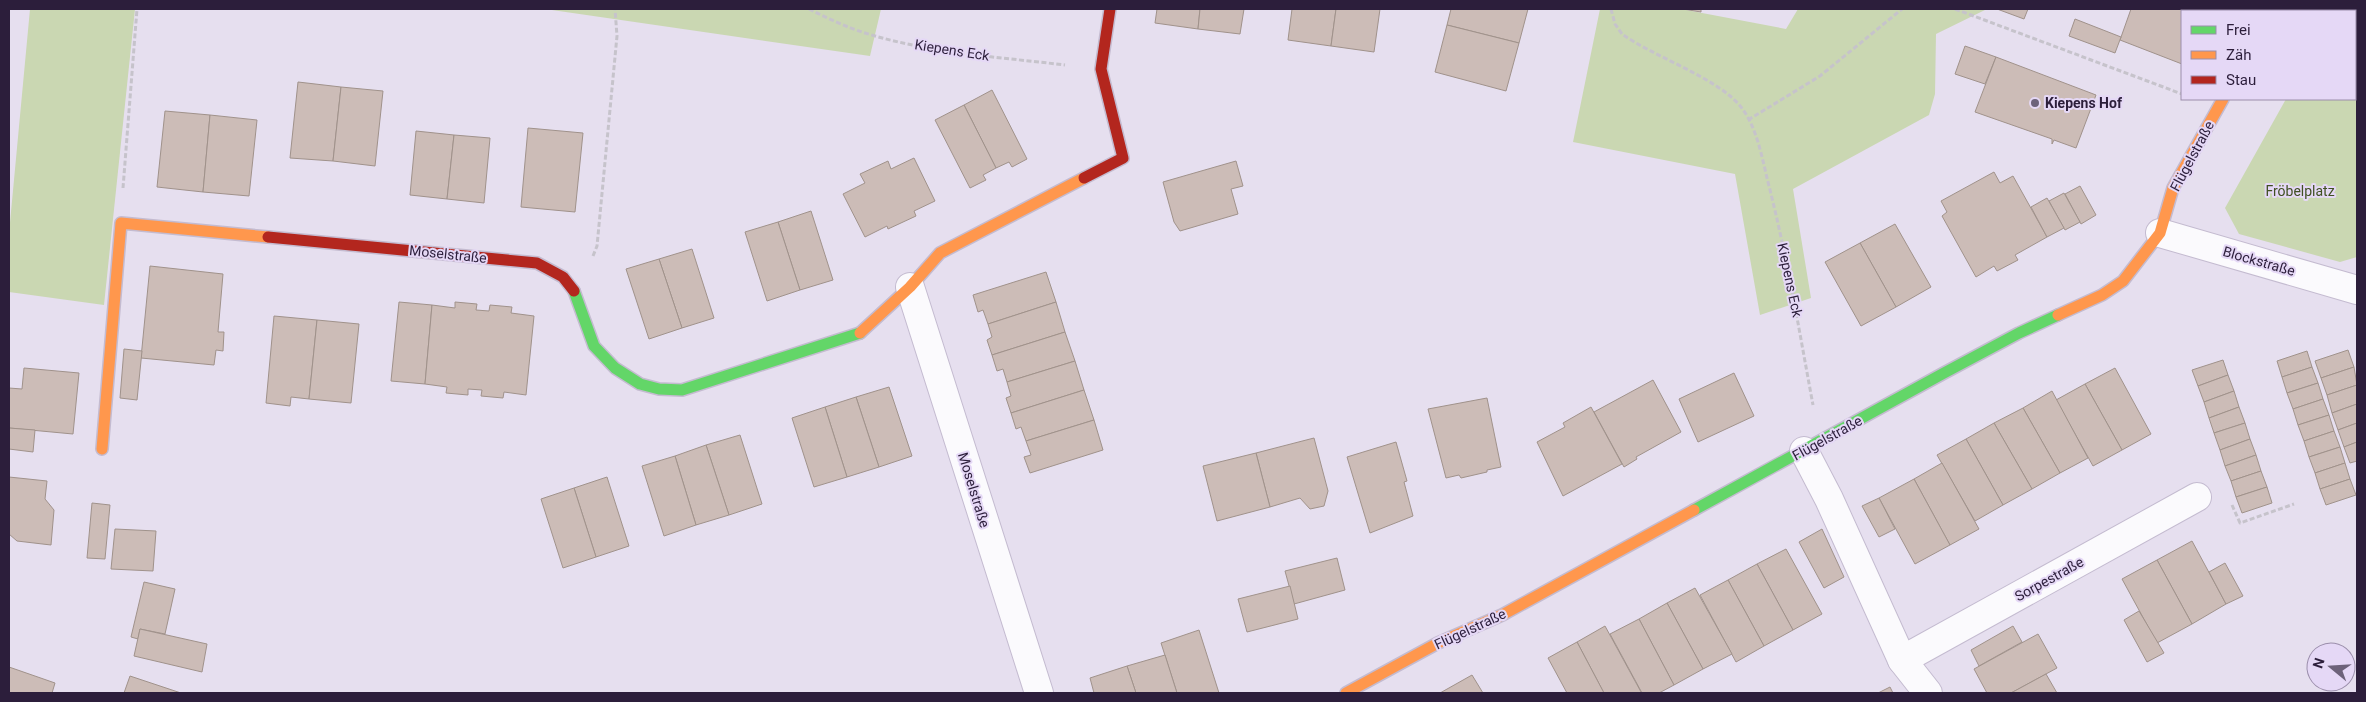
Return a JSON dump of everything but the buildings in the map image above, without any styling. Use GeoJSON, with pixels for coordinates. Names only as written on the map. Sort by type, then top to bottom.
{"type":"FeatureCollection","features":[{"type":"Feature","properties":{"kind":"street"},"geometry":{"type":"LineString","coordinates":[[1101,69],[1110,9]]}},
{"type":"Feature","properties":{"kind":"street","name":"Moselstraße"},"geometry":{"type":"LineString","coordinates":[[120,223],[537,263],[553,268],[567,279],[578,294],[595,348],[619,372],[642,386],[660,390],[682,390],[860,333],[910,287],[940,253],[1123,158],[1101,69]]}},
{"type":"Feature","properties":{"kind":"street","name":"Flügelstraße"},"geometry":{"type":"LineString","coordinates":[[1346,693],[1438,643],[1502,615],[2019,333],[2102,295],[2124,281],[2160,233],[2173,188],[2222,100]]}},
{"type":"Feature","properties":{"kind":"street"},"geometry":{"type":"LineString","coordinates":[[102,449],[120,223]]}},
{"type":"Feature","properties":{"kind":"street","name":"Blockstraße"},"geometry":{"type":"LineString","coordinates":[[2160,233],[2357,290]]}},
{"type":"Feature","properties":{"kind":"street","name":"Moselstraße"},"geometry":{"type":"LineString","coordinates":[[910,287],[1039,693]]}},
{"type":"Feature","properties":{"kind":"street"},"geometry":{"type":"LineString","coordinates":[[1812,447],[1829,499],[1902,660],[1928,693]]}},
{"type":"Feature","properties":{"kind":"street","name":"Sorpestraße"},"geometry":{"type":"LineString","coordinates":[[1902,660],[2197,497]]}},
{"type":"Feature","properties":{"kind":"path"},"geometry":{"type":"LineString","coordinates":[[120,223],[136,9]]}},
{"type":"Feature","properties":{"kind":"path"},"geometry":{"type":"LineString","coordinates":[[578,294],[597,246],[617,36],[614,9]]}},
{"type":"Feature","properties":{"kind":"path","name":"Kiepens Eck"},"geometry":{"type":"LineString","coordinates":[[809,9],[862,32],[904,43],[962,53],[1101,69]]}},
{"type":"Feature","properties":{"kind":"path","name":"Kiepens Eck"},"geometry":{"type":"LineString","coordinates":[[1611,9],[1615,24],[1622,34],[1721,91],[1741,108],[1748,120],[1764,166],[1796,305],[1812,447]]}},
{"type":"Feature","properties":{"kind":"path"},"geometry":{"type":"LineString","coordinates":[[1748,120],[1820,76],[1902,9]]}},
{"type":"Feature","properties":{"kind":"path"},"geometry":{"type":"LineString","coordinates":[[1955,9],[2181,94]]}},
{"type":"Feature","properties":{"kind":"path"},"geometry":{"type":"LineString","coordinates":[[2197,497],[2227,494],[2240,523],[2294,504]]}},
{"type":"Feature","properties":{"kind":"green space"},"geometry":{"type":"Polygon","coordinates":[[[30,9],[135,9],[104,305],[9,292],[9,233],[30,9]]]}},
{"type":"Feature","properties":{"kind":"green space"},"geometry":{"type":"Polygon","coordinates":[[[545,9],[881,9],[870,56],[545,9]]]}},
{"type":"Feature","properties":{"kind":"green space"},"geometry":{"type":"Polygon","coordinates":[[[1600,9],[1681,9],[1786,29],[1798,9],[1987,9],[1936,34],[1935,94],[1929,115],[1793,189],[1811,298],[1760,315],[1735,174],[1573,142],[1600,9]]]}},
{"type":"Feature","properties":{"kind":"green space","name":"Fröbelplatz"},"geometry":{"type":"Polygon","coordinates":[[[2357,9],[2357,257],[2340,262],[2239,234],[2225,208],[2285,100],[2356,100],[2356,10],[2334,10],[2357,9]]]}},
{"type":"Feature","properties":{"kind":"traffic: fast"},"geometry":{"type":"LineString","coordinates":[[574,291],[594,346],[615,368],[640,384],[659,389],[682,390],[860,333]]}},
{"type":"Feature","properties":{"kind":"traffic: fast"},"geometry":{"type":"LineString","coordinates":[[1694,510],[1944,373],[2019,333],[2058,315]]}},
{"type":"Feature","properties":{"kind":"traffic: slow"},"geometry":{"type":"LineString","coordinates":[[2058,315],[2102,295],[2123,281],[2160,233],[2173,188],[2222,100]]}},
{"type":"Feature","properties":{"kind":"traffic: slow"},"geometry":{"type":"LineString","coordinates":[[860,333],[910,287],[940,253],[1084,178]]}},
{"type":"Feature","properties":{"kind":"traffic: slow"},"geometry":{"type":"LineString","coordinates":[[102,449],[121,223],[268,237]]}},
{"type":"Feature","properties":{"kind":"traffic: slow"},"geometry":{"type":"LineString","coordinates":[[1346,693],[1438,643],[1502,615],[1694,510]]}},
{"type":"Feature","properties":{"kind":"traffic: jam"},"geometry":{"type":"LineString","coordinates":[[1084,178],[1123,158],[1101,69],[1110,9]]}},
{"type":"Feature","properties":{"kind":"traffic: jam"},"geometry":{"type":"LineString","coordinates":[[268,237],[537,263],[563,277],[574,291]]}},
{"type":"Feature","properties":{"kind":"place","name":"Kiepens Hof"},"geometry":{"type":"Point","coordinates":[2035,103]}}]}
